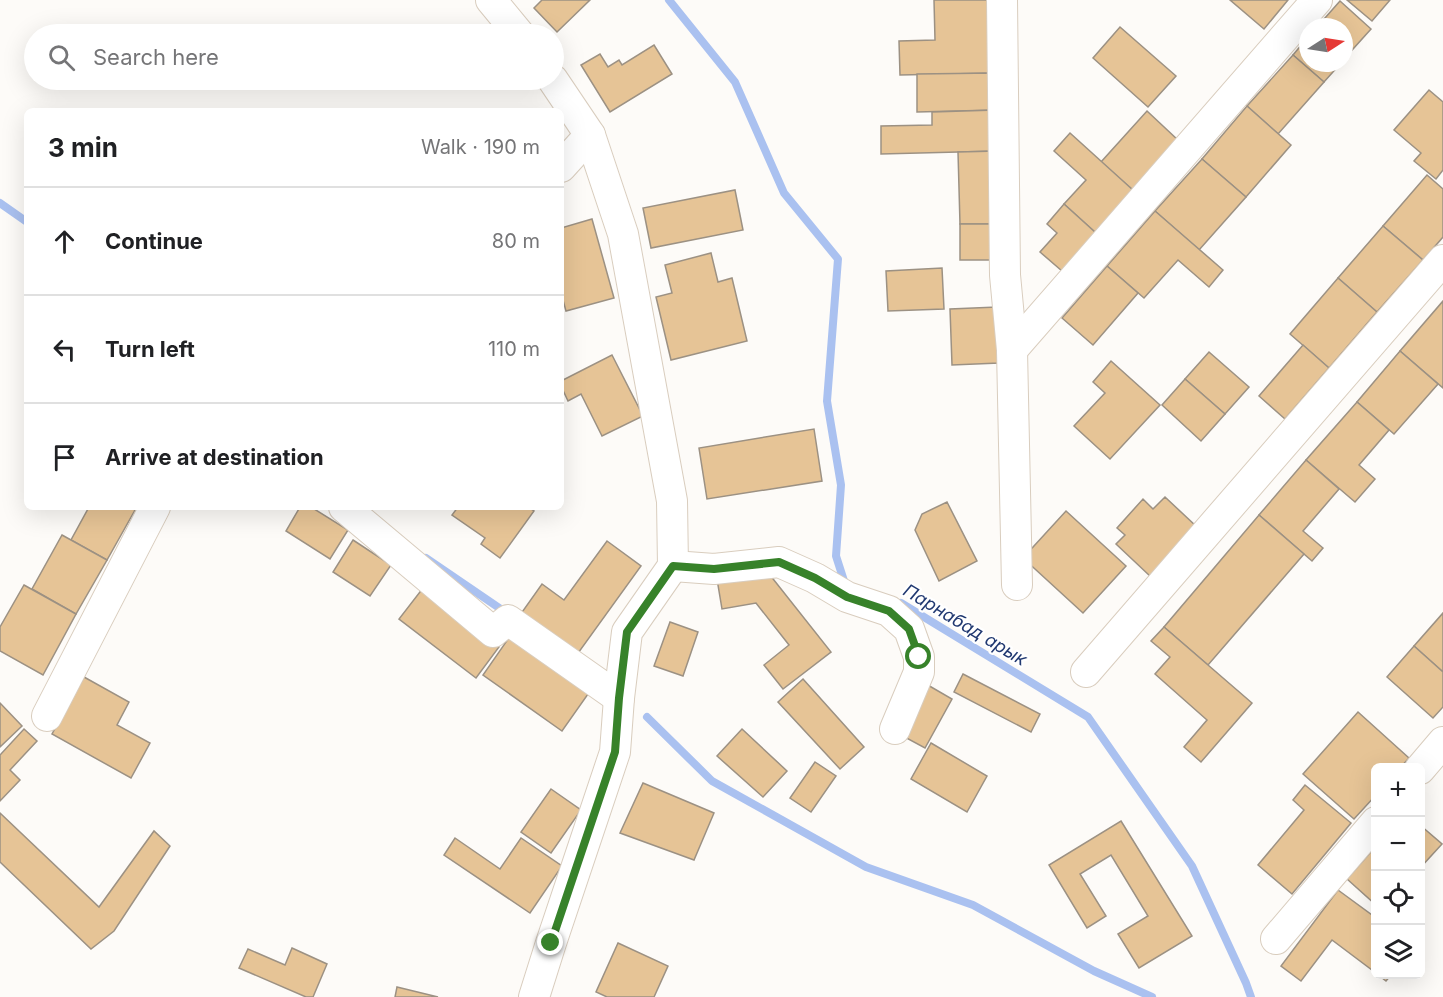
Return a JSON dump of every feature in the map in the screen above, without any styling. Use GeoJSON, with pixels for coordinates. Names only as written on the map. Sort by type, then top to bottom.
{"type":"FeatureCollection","features":[{"type":"Feature","properties":{"kind":"street"},"geometry":{"type":"LineString","coordinates":[[491,0],[511,24]]}},
{"type":"Feature","properties":{"kind":"street"},"geometry":{"type":"LineString","coordinates":[[1002,0],[1005,275],[1011,350],[1017,585]]}},
{"type":"Feature","properties":{"kind":"street"},"geometry":{"type":"LineString","coordinates":[[1011,350],[1317,0]]}},
{"type":"Feature","properties":{"kind":"street"},"geometry":{"type":"LineString","coordinates":[[534,997],[615,752],[627,632],[673,566],[672,501],[623,234],[590,135],[560,90]]}},
{"type":"Feature","properties":{"kind":"street"},"geometry":{"type":"LineString","coordinates":[[564,164],[590,135]]}},
{"type":"Feature","properties":{"kind":"street"},"geometry":{"type":"LineString","coordinates":[[1086,672],[1443,260]]}},
{"type":"Feature","properties":{"kind":"street"},"geometry":{"type":"LineString","coordinates":[[47,716],[153,510]]}},
{"type":"Feature","properties":{"kind":"street"},"geometry":{"type":"LineString","coordinates":[[348,510],[493,632],[508,620],[619,698]]}},
{"type":"Feature","properties":{"kind":"street"},"geometry":{"type":"LineString","coordinates":[[673,566],[714,569],[779,562],[815,578],[847,597],[889,611],[909,629],[919,657],[919,672],[895,729]]}},
{"type":"Feature","properties":{"kind":"street"},"geometry":{"type":"LineString","coordinates":[[1425,763],[1443,742]]}},
{"type":"Feature","properties":{"kind":"street"},"geometry":{"type":"LineString","coordinates":[[1276,939],[1371,828]]}},
{"type":"Feature","properties":{"kind":"building"},"geometry":{"type":"Polygon","coordinates":[[[542,0],[590,0],[564,25],[549,24],[534,8],[542,0]]]}},
{"type":"Feature","properties":{"kind":"building"},"geometry":{"type":"Polygon","coordinates":[[[934,0],[994,0],[995,73],[900,75],[899,41],[935,40],[934,0]]]}},
{"type":"Feature","properties":{"kind":"building"},"geometry":{"type":"Polygon","coordinates":[[[1230,0],[1288,0],[1264,29],[1230,0]]]}},
{"type":"Feature","properties":{"kind":"building"},"geometry":{"type":"Polygon","coordinates":[[[1347,0],[1390,0],[1372,21],[1347,0]]]}},
{"type":"Feature","properties":{"kind":"building"},"geometry":{"type":"Polygon","coordinates":[[[1340,1],[1371,29],[1353,49],[1353,18],[1325,18],[1340,1]]]}},
{"type":"Feature","properties":{"kind":"building"},"geometry":{"type":"Polygon","coordinates":[[[1120,27],[1176,76],[1148,107],[1093,58],[1120,27]]]}},
{"type":"Feature","properties":{"kind":"building"},"geometry":{"type":"Polygon","coordinates":[[[654,45],[672,74],[610,112],[581,65],[600,54],[608,67],[619,60],[622,65],[654,45]]]}},
{"type":"Feature","properties":{"kind":"building"},"geometry":{"type":"Polygon","coordinates":[[[1299,48],[1299,60],[1293,55],[1299,48]]]}},
{"type":"Feature","properties":{"kind":"building"},"geometry":{"type":"Polygon","coordinates":[[[1293,55],[1299,60],[1299,72],[1313,72],[1324,82],[1278,134],[1247,106],[1293,55]]]}},
{"type":"Feature","properties":{"kind":"building"},"geometry":{"type":"Polygon","coordinates":[[[1313,72],[1333,72],[1324,82],[1313,72]]]}},
{"type":"Feature","properties":{"kind":"building"},"geometry":{"type":"Polygon","coordinates":[[[995,73],[996,110],[917,112],[917,74],[995,73]]]}},
{"type":"Feature","properties":{"kind":"building"},"geometry":{"type":"Polygon","coordinates":[[[1429,90],[1443,102],[1443,170],[1436,179],[1414,161],[1421,153],[1394,130],[1429,90]]]}},
{"type":"Feature","properties":{"kind":"building"},"geometry":{"type":"Polygon","coordinates":[[[1247,106],[1291,145],[1246,197],[1202,159],[1247,106]]]}},
{"type":"Feature","properties":{"kind":"building"},"geometry":{"type":"Polygon","coordinates":[[[996,110],[997,151],[881,154],[881,126],[932,125],[932,112],[996,110]]]}},
{"type":"Feature","properties":{"kind":"building"},"geometry":{"type":"Polygon","coordinates":[[[1147,111],[1179,141],[1134,191],[1101,162],[1147,111]]]}},
{"type":"Feature","properties":{"kind":"building"},"geometry":{"type":"Polygon","coordinates":[[[1070,133],[1134,191],[1096,233],[1064,204],[1086,180],[1054,151],[1070,133]]]}},
{"type":"Feature","properties":{"kind":"building"},"geometry":{"type":"Polygon","coordinates":[[[997,151],[998,224],[960,224],[958,152],[997,151]]]}},
{"type":"Feature","properties":{"kind":"building"},"geometry":{"type":"Polygon","coordinates":[[[1202,159],[1246,197],[1199,250],[1155,211],[1202,159]]]}},
{"type":"Feature","properties":{"kind":"building"},"geometry":{"type":"Polygon","coordinates":[[[1427,175],[1443,189],[1443,237],[1423,260],[1383,226],[1427,175]]]}},
{"type":"Feature","properties":{"kind":"building"},"geometry":{"type":"Polygon","coordinates":[[[735,190],[743,230],[651,248],[643,208],[735,190]]]}},
{"type":"Feature","properties":{"kind":"building"},"geometry":{"type":"Polygon","coordinates":[[[1064,204],[1096,233],[1062,271],[1040,252],[1057,233],[1047,224],[1064,204]]]}},
{"type":"Feature","properties":{"kind":"building"},"geometry":{"type":"Polygon","coordinates":[[[1155,211],[1223,270],[1209,287],[1178,260],[1144,298],[1107,266],[1155,211]]]}},
{"type":"Feature","properties":{"kind":"building"},"geometry":{"type":"Polygon","coordinates":[[[592,219],[614,298],[566,311],[564,304],[564,227],[592,219]]]}},
{"type":"Feature","properties":{"kind":"building"},"geometry":{"type":"Polygon","coordinates":[[[960,224],[998,224],[999,260],[960,260],[960,224]]]}},
{"type":"Feature","properties":{"kind":"building"},"geometry":{"type":"Polygon","coordinates":[[[1383,226],[1423,260],[1377,312],[1338,278],[1383,226]]]}},
{"type":"Feature","properties":{"kind":"building"},"geometry":{"type":"Polygon","coordinates":[[[711,253],[718,282],[732,278],[747,341],[671,360],[656,297],[672,293],[665,265],[711,253]]]}},
{"type":"Feature","properties":{"kind":"building"},"geometry":{"type":"Polygon","coordinates":[[[1107,266],[1138,293],[1093,345],[1062,318],[1107,266]]]}},
{"type":"Feature","properties":{"kind":"building"},"geometry":{"type":"Polygon","coordinates":[[[942,268],[944,309],[888,311],[886,271],[942,268]]]}},
{"type":"Feature","properties":{"kind":"building"},"geometry":{"type":"Polygon","coordinates":[[[1338,278],[1377,312],[1329,368],[1290,334],[1338,278]]]}},
{"type":"Feature","properties":{"kind":"building"},"geometry":{"type":"Polygon","coordinates":[[[1443,301],[1443,388],[1400,351],[1443,301]]]}},
{"type":"Feature","properties":{"kind":"building"},"geometry":{"type":"Polygon","coordinates":[[[997,307],[999,363],[952,365],[950,309],[997,307]]]}},
{"type":"Feature","properties":{"kind":"building"},"geometry":{"type":"Polygon","coordinates":[[[1303,345],[1329,368],[1285,419],[1259,396],[1303,345]]]}},
{"type":"Feature","properties":{"kind":"building"},"geometry":{"type":"Polygon","coordinates":[[[1400,351],[1438,384],[1394,434],[1357,402],[1400,351]]]}},
{"type":"Feature","properties":{"kind":"building"},"geometry":{"type":"Polygon","coordinates":[[[1209,352],[1249,387],[1225,414],[1185,379],[1209,352]]]}},
{"type":"Feature","properties":{"kind":"building"},"geometry":{"type":"Polygon","coordinates":[[[612,355],[643,416],[602,436],[581,394],[568,401],[564,392],[564,379],[612,355]]]}},
{"type":"Feature","properties":{"kind":"building"},"geometry":{"type":"Polygon","coordinates":[[[1111,361],[1160,405],[1110,459],[1074,426],[1105,393],[1093,382],[1111,361]]]}},
{"type":"Feature","properties":{"kind":"building"},"geometry":{"type":"Polygon","coordinates":[[[1185,379],[1225,414],[1201,441],[1162,405],[1185,379]]]}},
{"type":"Feature","properties":{"kind":"building"},"geometry":{"type":"Polygon","coordinates":[[[1357,402],[1389,430],[1359,465],[1375,479],[1355,502],[1306,460],[1357,402]]]}},
{"type":"Feature","properties":{"kind":"building"},"geometry":{"type":"Polygon","coordinates":[[[814,429],[822,481],[707,499],[699,448],[814,429]]]}},
{"type":"Feature","properties":{"kind":"building"},"geometry":{"type":"Polygon","coordinates":[[[1306,460],[1339,489],[1303,531],[1323,548],[1312,561],[1259,515],[1306,460]]]}},
{"type":"Feature","properties":{"kind":"building"},"geometry":{"type":"Polygon","coordinates":[[[1165,497],[1197,527],[1151,577],[1116,544],[1125,535],[1117,528],[1143,499],[1153,509],[1165,497]]]}},
{"type":"Feature","properties":{"kind":"building"},"geometry":{"type":"Polygon","coordinates":[[[947,502],[977,561],[939,581],[915,530],[922,514],[947,502]]]}},
{"type":"Feature","properties":{"kind":"building"},"geometry":{"type":"Polygon","coordinates":[[[87,510],[135,510],[107,560],[71,540],[87,510]]]}},
{"type":"Feature","properties":{"kind":"building"},"geometry":{"type":"Polygon","coordinates":[[[298,510],[316,510],[348,530],[330,559],[286,531],[298,510]]]}},
{"type":"Feature","properties":{"kind":"building"},"geometry":{"type":"Polygon","coordinates":[[[456,510],[534,511],[500,558],[481,544],[485,538],[452,515],[456,510]]]}},
{"type":"Feature","properties":{"kind":"building"},"geometry":{"type":"Polygon","coordinates":[[[1066,511],[1126,566],[1083,613],[1023,558],[1066,511]]]}},
{"type":"Feature","properties":{"kind":"building"},"geometry":{"type":"Polygon","coordinates":[[[1259,515],[1304,554],[1208,665],[1164,627],[1259,515]]]}},
{"type":"Feature","properties":{"kind":"building"},"geometry":{"type":"Polygon","coordinates":[[[62,535],[107,560],[76,614],[32,589],[62,535]]]}},
{"type":"Feature","properties":{"kind":"building"},"geometry":{"type":"Polygon","coordinates":[[[353,540],[391,565],[370,596],[333,572],[353,540]]]}},
{"type":"Feature","properties":{"kind":"building"},"geometry":{"type":"Polygon","coordinates":[[[607,541],[641,566],[576,656],[520,615],[542,584],[564,600],[607,541]]]}},
{"type":"Feature","properties":{"kind":"building"},"geometry":{"type":"Polygon","coordinates":[[[766,570],[831,652],[783,689],[764,665],[789,645],[756,603],[722,609],[717,579],[766,570]]]}},
{"type":"Feature","properties":{"kind":"building"},"geometry":{"type":"Polygon","coordinates":[[[24,585],[76,614],[43,675],[0,651],[0,627],[24,585]]]}},
{"type":"Feature","properties":{"kind":"building"},"geometry":{"type":"Polygon","coordinates":[[[423,588],[499,647],[476,678],[399,619],[423,588]]]}},
{"type":"Feature","properties":{"kind":"building"},"geometry":{"type":"Polygon","coordinates":[[[1443,613],[1443,672],[1414,646],[1443,613]]]}},
{"type":"Feature","properties":{"kind":"building"},"geometry":{"type":"Polygon","coordinates":[[[670,622],[698,632],[683,676],[654,666],[670,622]]]}},
{"type":"Feature","properties":{"kind":"building"},"geometry":{"type":"Polygon","coordinates":[[[1164,627],[1252,703],[1201,762],[1184,747],[1207,720],[1155,674],[1170,657],[1151,641],[1164,627]]]}},
{"type":"Feature","properties":{"kind":"building"},"geometry":{"type":"Polygon","coordinates":[[[513,632],[593,687],[562,731],[483,675],[513,632]]]}},
{"type":"Feature","properties":{"kind":"building"},"geometry":{"type":"Polygon","coordinates":[[[1414,646],[1443,672],[1443,707],[1433,718],[1387,677],[1414,646]]]}},
{"type":"Feature","properties":{"kind":"building"},"geometry":{"type":"Polygon","coordinates":[[[963,674],[1040,714],[1031,732],[954,692],[963,674]]]}},
{"type":"Feature","properties":{"kind":"building"},"geometry":{"type":"Polygon","coordinates":[[[84,677],[129,702],[117,725],[150,743],[131,778],[52,734],[84,677]]]}},
{"type":"Feature","properties":{"kind":"building"},"geometry":{"type":"Polygon","coordinates":[[[803,679],[864,747],[840,769],[778,702],[803,679]]]}},
{"type":"Feature","properties":{"kind":"building"},"geometry":{"type":"Polygon","coordinates":[[[926,684],[952,699],[925,748],[899,734],[926,684]]]}},
{"type":"Feature","properties":{"kind":"building"},"geometry":{"type":"Polygon","coordinates":[[[0,703],[22,726],[0,747],[0,703]]]}},
{"type":"Feature","properties":{"kind":"building"},"geometry":{"type":"Polygon","coordinates":[[[1358,712],[1409,758],[1404,763],[1371,763],[1371,800],[1354,819],[1303,774],[1358,712]]]}},
{"type":"Feature","properties":{"kind":"building"},"geometry":{"type":"Polygon","coordinates":[[[24,729],[37,741],[10,770],[20,780],[0,801],[0,755],[24,729]]]}},
{"type":"Feature","properties":{"kind":"building"},"geometry":{"type":"Polygon","coordinates":[[[742,729],[787,771],[763,797],[717,756],[742,729]]]}},
{"type":"Feature","properties":{"kind":"building"},"geometry":{"type":"Polygon","coordinates":[[[931,743],[987,776],[967,812],[911,779],[931,743]]]}},
{"type":"Feature","properties":{"kind":"building"},"geometry":{"type":"Polygon","coordinates":[[[815,762],[836,776],[811,812],[790,798],[815,762]]]}},
{"type":"Feature","properties":{"kind":"building"},"geometry":{"type":"Polygon","coordinates":[[[643,783],[714,813],[694,860],[620,833],[643,783]]]}},
{"type":"Feature","properties":{"kind":"building"},"geometry":{"type":"Polygon","coordinates":[[[1305,785],[1351,823],[1292,894],[1258,865],[1304,810],[1293,800],[1305,785]]]}},
{"type":"Feature","properties":{"kind":"building"},"geometry":{"type":"Polygon","coordinates":[[[551,789],[581,810],[551,853],[521,832],[551,789]]]}},
{"type":"Feature","properties":{"kind":"building"},"geometry":{"type":"Polygon","coordinates":[[[0,813],[99,907],[154,831],[170,846],[114,931],[91,949],[0,862],[0,813]]]}},
{"type":"Feature","properties":{"kind":"building"},"geometry":{"type":"Polygon","coordinates":[[[1121,821],[1192,936],[1139,968],[1118,934],[1148,916],[1111,855],[1080,874],[1106,916],[1087,928],[1049,865],[1121,821]]]}},
{"type":"Feature","properties":{"kind":"building"},"geometry":{"type":"Polygon","coordinates":[[[1425,829],[1442,844],[1425,863],[1425,829]]]}},
{"type":"Feature","properties":{"kind":"building"},"geometry":{"type":"Polygon","coordinates":[[[455,838],[500,869],[521,838],[562,866],[530,913],[444,855],[455,838]]]}},
{"type":"Feature","properties":{"kind":"building"},"geometry":{"type":"Polygon","coordinates":[[[1371,852],[1371,901],[1347,879],[1371,852]]]}},
{"type":"Feature","properties":{"kind":"building"},"geometry":{"type":"Polygon","coordinates":[[[1338,890],[1371,914],[1371,969],[1332,940],[1301,981],[1281,966],[1338,890]]]}},
{"type":"Feature","properties":{"kind":"building"},"geometry":{"type":"Polygon","coordinates":[[[618,943],[668,966],[654,997],[607,997],[596,992],[618,943]]]}},
{"type":"Feature","properties":{"kind":"building"},"geometry":{"type":"Polygon","coordinates":[[[292,948],[327,964],[313,997],[306,997],[239,968],[248,949],[285,965],[292,948]]]}},
{"type":"Feature","properties":{"kind":"building"},"geometry":{"type":"Polygon","coordinates":[[[397,987],[438,997],[395,997],[397,987]]]}},
{"type":"Feature","properties":{"kind":"waterway","name":"Парнабад арык"},"geometry":{"type":"LineString","coordinates":[[669,0],[735,82],[784,193],[838,259],[827,401],[841,485],[836,556],[847,585]]}},
{"type":"Feature","properties":{"kind":"waterway"},"geometry":{"type":"LineString","coordinates":[[0,203],[24,220]]}},
{"type":"Feature","properties":{"kind":"waterway"},"geometry":{"type":"LineString","coordinates":[[426,558],[508,614]]}},
{"type":"Feature","properties":{"kind":"waterway","name":"Парнабад арык"},"geometry":{"type":"LineString","coordinates":[[901,603],[1088,717],[1192,866],[1251,997]]}},
{"type":"Feature","properties":{"kind":"waterway"},"geometry":{"type":"LineString","coordinates":[[647,717],[712,781],[866,867],[973,905],[1094,971],[1152,997]]}},
{"type":"Feature","properties":{"kind":"route"},"geometry":{"type":"LineString","coordinates":[[551,943],[615,752],[627,632],[673,566],[714,569],[779,562],[815,578],[847,597],[889,611],[909,629],[919,657]]}}]}
